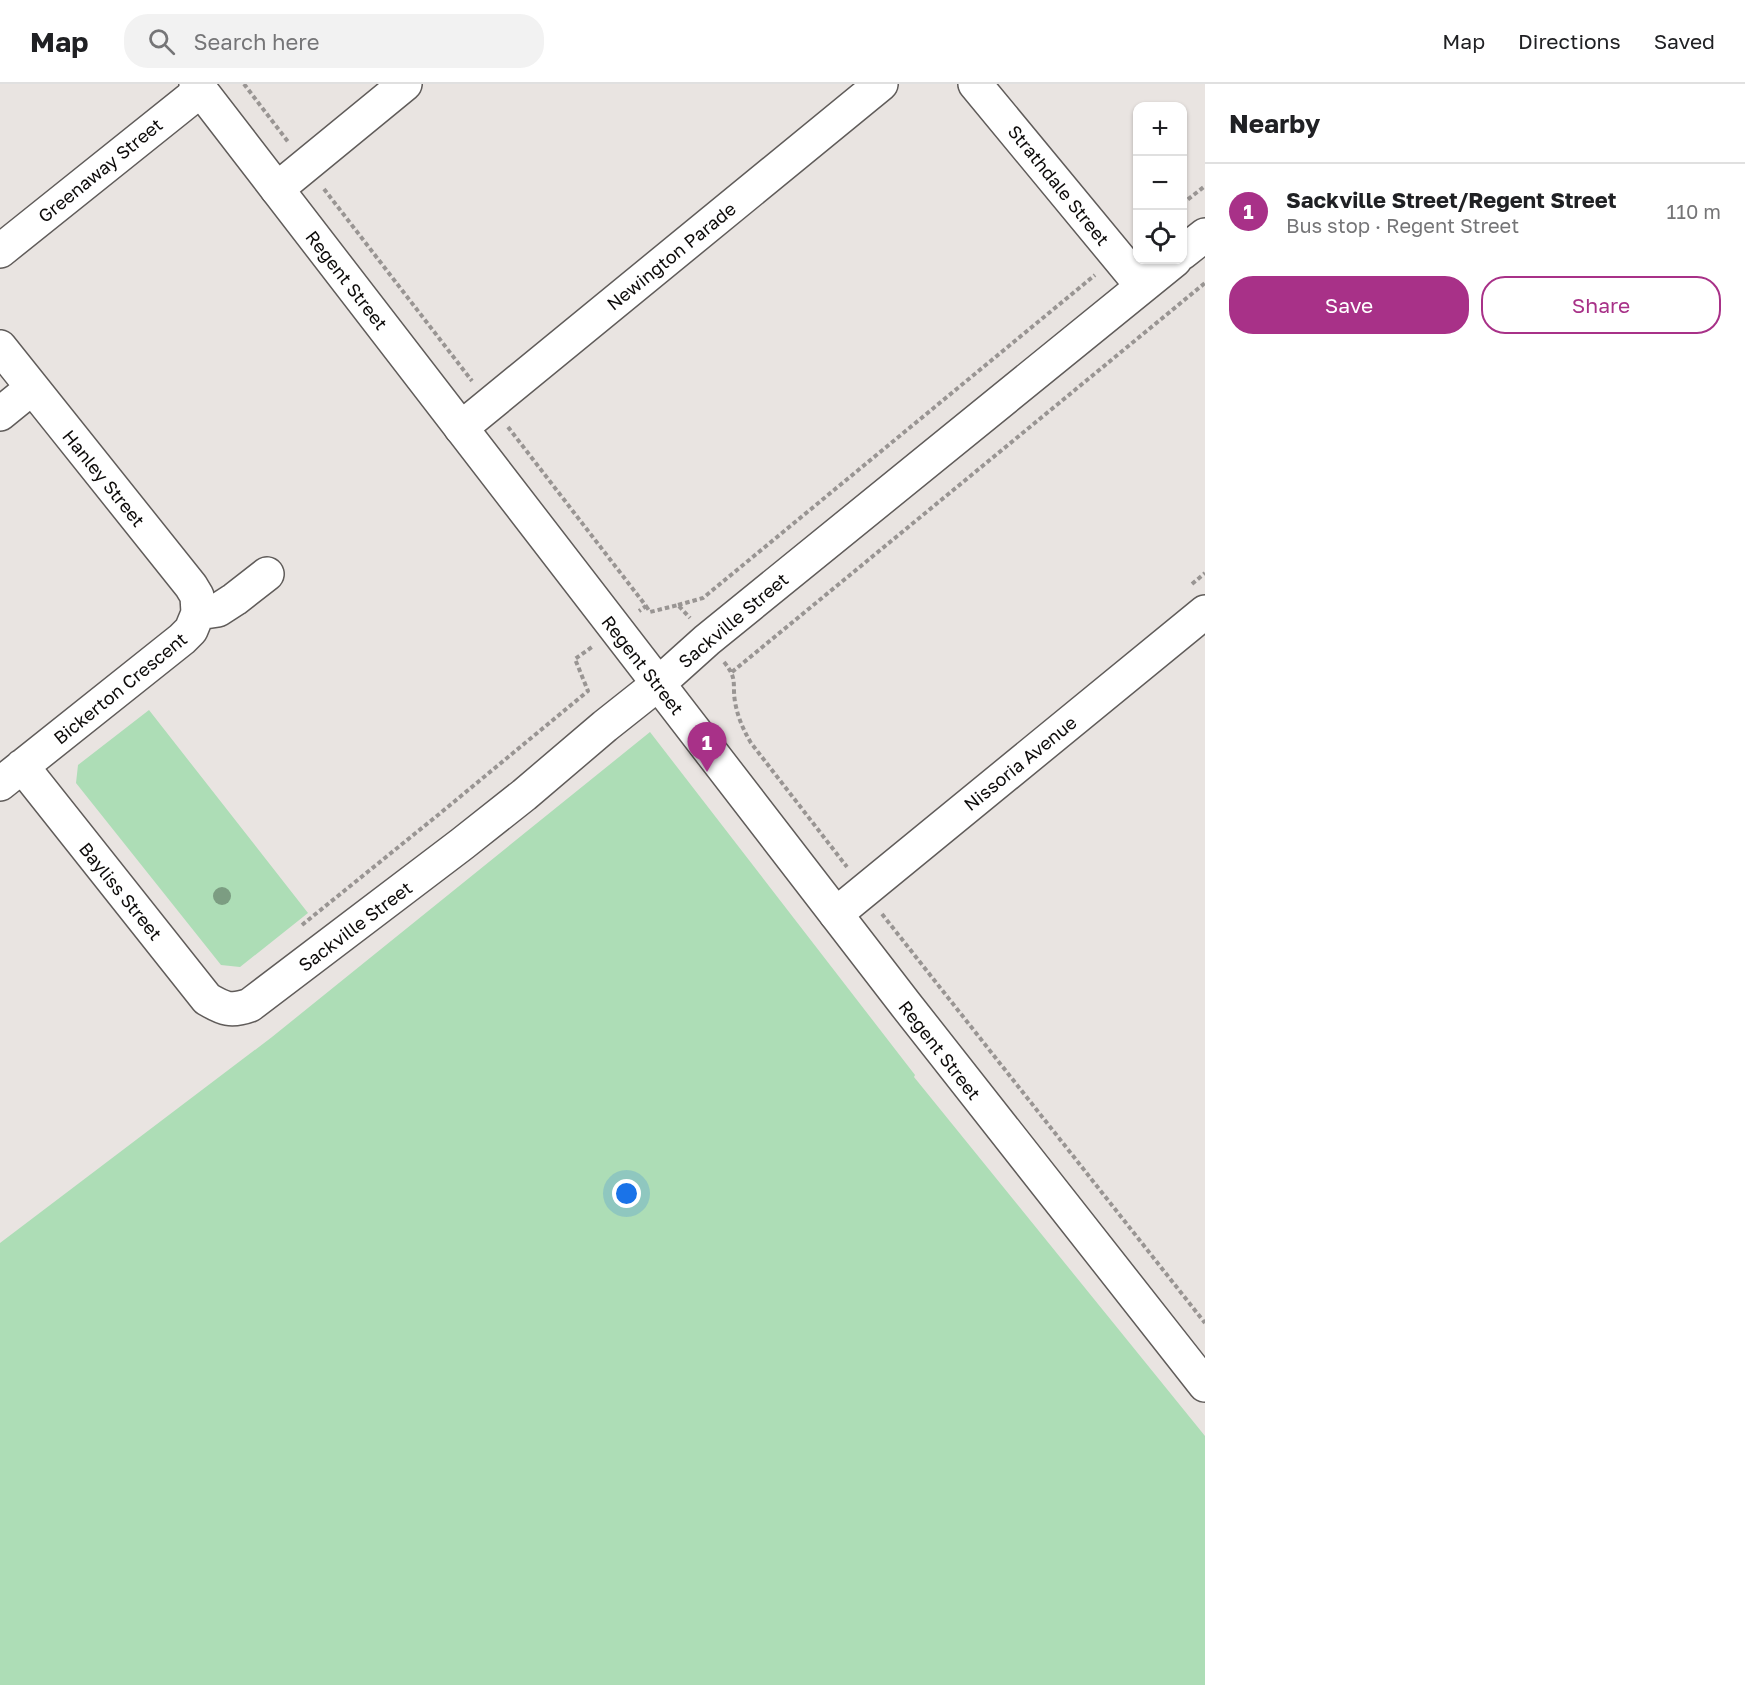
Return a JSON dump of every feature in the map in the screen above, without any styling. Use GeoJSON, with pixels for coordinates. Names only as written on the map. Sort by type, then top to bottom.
{"type":"FeatureCollection","features":[{"type":"Feature","properties":{"kind":"street"},"geometry":{"type":"LineString","coordinates":[[277,189],[405,84]]}},
{"type":"Feature","properties":{"kind":"street","name":"Newington Parade"},"geometry":{"type":"LineString","coordinates":[[461,428],[881,84]]}},
{"type":"Feature","properties":{"kind":"street","name":"Strathdale Street"},"geometry":{"type":"LineString","coordinates":[[975,84],[1142,286]]}},
{"type":"Feature","properties":{"kind":"street","name":"Regent Street"},"geometry":{"type":"LineString","coordinates":[[198,87],[836,914],[1205,1385]]}},
{"type":"Feature","properties":{"kind":"street","name":"Greenaway Street"},"geometry":{"type":"LineString","coordinates":[[0,251],[198,87]]}},
{"type":"Feature","properties":{"kind":"street"},"geometry":{"type":"LineString","coordinates":[[1187,249],[1205,235]]}},
{"type":"Feature","properties":{"kind":"street","name":"Sackville Street"},"geometry":{"type":"LineString","coordinates":[[226,1009],[250,1005],[480,830],[658,684],[707,640],[1170,264]]}},
{"type":"Feature","properties":{"kind":"street","name":"Hanley Street"},"geometry":{"type":"LineString","coordinates":[[0,347],[192,586],[197,596],[198,613]]}},
{"type":"Feature","properties":{"kind":"street"},"geometry":{"type":"LineString","coordinates":[[0,414],[32,388]]}},
{"type":"Feature","properties":{"kind":"street","name":"Bickerton Crescent"},"geometry":{"type":"LineString","coordinates":[[11,775],[182,639],[191,630],[198,613],[218,610],[267,574]]}},
{"type":"Feature","properties":{"kind":"street","name":"Nissoria Avenue"},"geometry":{"type":"LineString","coordinates":[[836,914],[1205,612]]}},
{"type":"Feature","properties":{"kind":"street","name":"Bayliss Street"},"geometry":{"type":"LineString","coordinates":[[11,775],[207,999],[226,1009]]}},
{"type":"Feature","properties":{"kind":"path"},"geometry":{"type":"LineString","coordinates":[[244,84],[469,376]]}},
{"type":"Feature","properties":{"kind":"path"},"geometry":{"type":"LineString","coordinates":[[1187,200],[1205,186]]}},
{"type":"Feature","properties":{"kind":"path"},"geometry":{"type":"LineString","coordinates":[[646,606],[650,612],[703,598],[1095,276]]}},
{"type":"Feature","properties":{"kind":"path"},"geometry":{"type":"LineString","coordinates":[[732,672],[1205,283]]}},
{"type":"Feature","properties":{"kind":"path"},"geometry":{"type":"LineString","coordinates":[[678,605],[732,672],[740,724],[751,743],[864,891],[1205,1323]]}},
{"type":"Feature","properties":{"kind":"path"},"geometry":{"type":"LineString","coordinates":[[298,928],[588,691],[575,659]]}},
{"type":"Feature","properties":{"kind":"green space"},"geometry":{"type":"Polygon","coordinates":[[[149,710],[308,913],[240,967],[221,965],[76,783],[78,765],[149,710]]]}},
{"type":"Feature","properties":{"kind":"green space"},"geometry":{"type":"Polygon","coordinates":[[[650,732],[915,1075],[914,1077],[1205,1436],[1205,1685],[0,1685],[0,1243],[272,1037],[650,732]]]}},
{"type":"Feature","properties":{"kind":"place","name":"Sackville Street/Regent Street"},"geometry":{"type":"Point","coordinates":[707,772]}}]}
